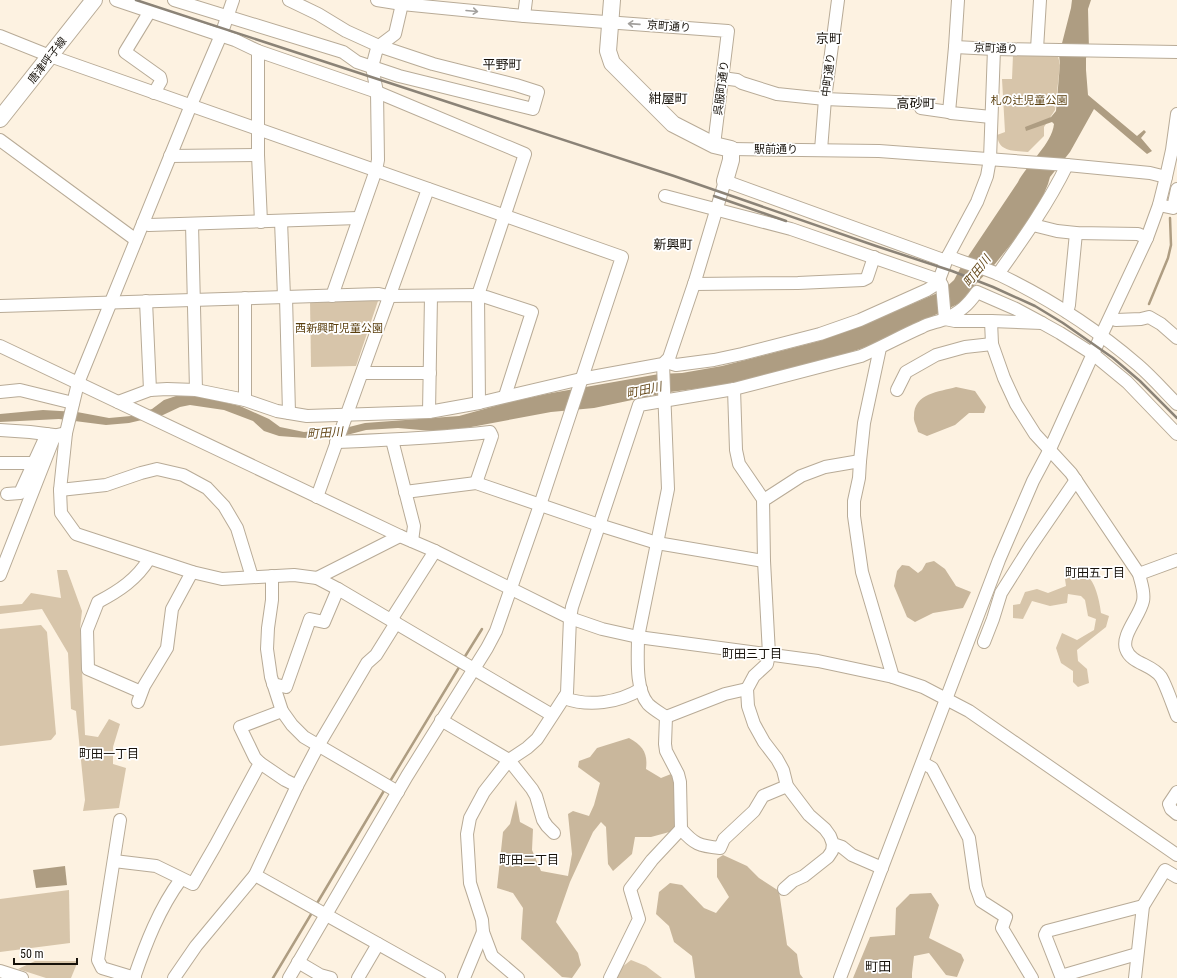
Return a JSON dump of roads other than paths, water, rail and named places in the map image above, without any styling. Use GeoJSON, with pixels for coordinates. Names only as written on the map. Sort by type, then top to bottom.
{"type":"FeatureCollection","features":[{"type":"Feature","properties":{"kind":"main road","name":"唐津呼子線"},"geometry":{"type":"LineString","coordinates":[[0,119],[94,0]]}},
{"type":"Feature","properties":{"kind":"main road"},"geometry":{"type":"LineString","coordinates":[[612,0],[608,51],[612,63],[673,124],[714,145],[731,149],[725,181]]}},
{"type":"Feature","properties":{"kind":"street"},"geometry":{"type":"LineString","coordinates":[[116,0],[221,35],[235,40],[258,52],[377,92],[525,154],[478,296],[479,403]]}},
{"type":"Feature","properties":{"kind":"street"},"geometry":{"type":"LineString","coordinates":[[174,0],[343,52],[358,62],[399,76],[533,109],[538,92],[433,64],[379,46],[346,31],[318,14],[289,0]]}},
{"type":"Feature","properties":{"kind":"street"},"geometry":{"type":"LineString","coordinates":[[0,575],[53,440],[73,403],[78,383],[110,302],[221,35],[233,0]]}},
{"type":"Feature","properties":{"kind":"street","name":"京町通り"},"geometry":{"type":"LineString","coordinates":[[377,0],[402,4],[449,4],[524,16],[728,31]]}},
{"type":"Feature","properties":{"kind":"street"},"geometry":{"type":"LineString","coordinates":[[524,16],[526,0]]}},
{"type":"Feature","properties":{"kind":"street","name":"中町通り"},"geometry":{"type":"LineString","coordinates":[[821,150],[825,99],[838,0]]}},
{"type":"Feature","properties":{"kind":"street"},"geometry":{"type":"LineString","coordinates":[[949,112],[958,0]]}},
{"type":"Feature","properties":{"kind":"street"},"geometry":{"type":"LineString","coordinates":[[1037,49],[1040,0]]}},
{"type":"Feature","properties":{"kind":"street"},"geometry":{"type":"LineString","coordinates":[[332,296],[376,170],[378,160],[377,92],[372,67],[379,46],[395,34],[402,4]]}},
{"type":"Feature","properties":{"kind":"street"},"geometry":{"type":"LineString","coordinates":[[150,11],[125,52],[160,78],[161,81],[154,93]]}},
{"type":"Feature","properties":{"kind":"street","name":"呉服町通り"},"geometry":{"type":"LineString","coordinates":[[714,145],[728,31]]}},
{"type":"Feature","properties":{"kind":"street"},"geometry":{"type":"LineString","coordinates":[[0,36],[50,56],[154,93],[622,257],[540,505],[496,631],[487,648],[466,665],[441,720],[391,788],[318,911],[298,962],[289,978]]}},
{"type":"Feature","properties":{"kind":"street","name":"京町通り"},"geometry":{"type":"LineString","coordinates":[[955,47],[1177,52]]}},
{"type":"Feature","properties":{"kind":"street"},"geometry":{"type":"LineString","coordinates":[[945,319],[940,283],[983,188],[990,159],[994,48]]}},
{"type":"Feature","properties":{"kind":"street"},"geometry":{"type":"LineString","coordinates":[[258,52],[258,155],[261,222]]}},
{"type":"Feature","properties":{"kind":"street"},"geometry":{"type":"LineString","coordinates":[[722,78],[736,80],[777,94],[825,99],[919,103],[921,108],[950,113],[991,117]]}},
{"type":"Feature","properties":{"kind":"street"},"geometry":{"type":"LineString","coordinates":[[840,978],[999,560],[1033,481],[1050,449],[1147,238],[1159,205],[1166,177],[1172,150],[1177,114]]}},
{"type":"Feature","properties":{"kind":"street"},"geometry":{"type":"LineString","coordinates":[[0,140],[136,240]]}},
{"type":"Feature","properties":{"kind":"street","name":"駅前通り"},"geometry":{"type":"LineString","coordinates":[[731,149],[879,151],[1064,165],[1150,173],[1166,177]]}},
{"type":"Feature","properties":{"kind":"street"},"geometry":{"type":"LineString","coordinates":[[170,156],[258,155]]}},
{"type":"Feature","properties":{"kind":"street"},"geometry":{"type":"LineString","coordinates":[[997,274],[1033,225],[1056,187],[1064,165]]}},
{"type":"Feature","properties":{"kind":"street"},"geometry":{"type":"LineString","coordinates":[[666,717],[650,706],[644,699],[641,689],[638,661],[638,637],[668,489],[665,365],[669,358],[694,284],[725,181],[997,274],[1034,292],[1067,312],[1101,336],[1138,366],[1177,404]]}},
{"type":"Feature","properties":{"kind":"street"},"geometry":{"type":"LineString","coordinates":[[317,497],[388,296],[428,189]]}},
{"type":"Feature","properties":{"kind":"street"},"geometry":{"type":"LineString","coordinates":[[1159,205],[1173,208],[1177,189]]}},
{"type":"Feature","properties":{"kind":"street"},"geometry":{"type":"LineString","coordinates":[[665,196],[791,229],[874,257],[940,283]]}},
{"type":"Feature","properties":{"kind":"street"},"geometry":{"type":"LineString","coordinates":[[143,223],[149,225],[192,224],[358,218]]}},
{"type":"Feature","properties":{"kind":"street"},"geometry":{"type":"LineString","coordinates":[[281,221],[289,413]]}},
{"type":"Feature","properties":{"kind":"street"},"geometry":{"type":"LineString","coordinates":[[192,224],[196,390]]}},
{"type":"Feature","properties":{"kind":"street"},"geometry":{"type":"LineString","coordinates":[[1033,225],[1076,233],[1138,234],[1147,238]]}},
{"type":"Feature","properties":{"kind":"street"},"geometry":{"type":"LineString","coordinates":[[1067,312],[1076,233]]}},
{"type":"Feature","properties":{"kind":"street"},"geometry":{"type":"LineString","coordinates":[[694,284],[798,283],[863,280],[867,278],[874,257]]}},
{"type":"Feature","properties":{"kind":"street"},"geometry":{"type":"LineString","coordinates":[[120,404],[150,390],[167,389],[196,390],[245,400],[289,413],[307,416],[429,412],[665,365],[714,360],[742,354],[820,334],[860,320],[903,302],[940,283]]}},
{"type":"Feature","properties":{"kind":"street"},"geometry":{"type":"LineString","coordinates":[[464,978],[482,932],[482,920],[470,883],[467,834],[470,818],[484,792],[508,760],[527,748],[537,739],[567,692],[570,618],[572,607],[639,405],[734,389],[861,356],[923,326],[945,319],[969,304],[977,292],[1016,308],[1093,354],[1127,382],[1177,434]]}},
{"type":"Feature","properties":{"kind":"street"},"geometry":{"type":"LineString","coordinates":[[0,306],[379,294],[388,296],[486,297],[532,312],[505,396]]}},
{"type":"Feature","properties":{"kind":"street"},"geometry":{"type":"LineString","coordinates":[[429,412],[431,296]]}},
{"type":"Feature","properties":{"kind":"street"},"geometry":{"type":"LineString","coordinates":[[245,298],[245,400]]}},
{"type":"Feature","properties":{"kind":"street"},"geometry":{"type":"LineString","coordinates":[[146,301],[150,390]]}},
{"type":"Feature","properties":{"kind":"street"},"geometry":{"type":"LineString","coordinates":[[1111,316],[1116,320],[1141,319],[1149,317],[1161,324],[1177,338]]}},
{"type":"Feature","properties":{"kind":"street"},"geometry":{"type":"LineString","coordinates":[[945,319],[955,321],[1042,323]]}},
{"type":"Feature","properties":{"kind":"street"},"geometry":{"type":"LineString","coordinates":[[991,321],[992,344],[1004,378],[1016,404],[1036,434],[1076,480],[1138,574],[1144,593],[1143,601],[1124,640],[1125,648],[1130,657],[1150,667],[1160,676],[1177,716]]}},
{"type":"Feature","properties":{"kind":"street"},"geometry":{"type":"LineString","coordinates":[[897,390],[906,372],[936,355],[965,347],[992,344]]}},
{"type":"Feature","properties":{"kind":"street"},"geometry":{"type":"LineString","coordinates":[[0,346],[434,551],[570,618],[602,629],[638,637],[818,661],[893,677],[923,687],[969,711],[1019,744],[1177,855]]}},
{"type":"Feature","properties":{"kind":"street"},"geometry":{"type":"LineString","coordinates":[[880,348],[864,423],[859,478],[854,501],[854,516],[862,572],[893,677]]}},
{"type":"Feature","properties":{"kind":"street"},"geometry":{"type":"LineString","coordinates":[[362,373],[430,373]]}},
{"type":"Feature","properties":{"kind":"street"},"geometry":{"type":"LineString","coordinates":[[734,389],[736,450],[739,464],[763,499],[764,561],[769,654],[767,664],[754,676],[747,689],[748,706],[754,724],[783,770],[787,786],[809,815],[825,829],[833,844],[832,851],[828,857],[804,876],[793,881],[784,889]]}},
{"type":"Feature","properties":{"kind":"street"},"geometry":{"type":"LineString","coordinates":[[0,392],[20,390],[73,403]]}},
{"type":"Feature","properties":{"kind":"street"},"geometry":{"type":"LineString","coordinates":[[0,430],[57,434]]}},
{"type":"Feature","properties":{"kind":"street"},"geometry":{"type":"LineString","coordinates":[[336,442],[460,436],[490,432],[492,436],[476,483]]}},
{"type":"Feature","properties":{"kind":"street"},"geometry":{"type":"LineString","coordinates":[[7,494],[20,493],[34,463],[57,434]]}},
{"type":"Feature","properties":{"kind":"street"},"geometry":{"type":"LineString","coordinates":[[57,434],[61,513],[76,534],[149,559],[222,579],[294,575],[317,578],[552,715]]}},
{"type":"Feature","properties":{"kind":"street"},"geometry":{"type":"LineString","coordinates":[[392,440],[414,526],[412,541]]}},
{"type":"Feature","properties":{"kind":"street"},"geometry":{"type":"LineString","coordinates":[[763,499],[767,498],[801,476],[826,467],[860,461]]}},
{"type":"Feature","properties":{"kind":"street"},"geometry":{"type":"LineString","coordinates":[[0,463],[34,463]]}},
{"type":"Feature","properties":{"kind":"street"},"geometry":{"type":"LineString","coordinates":[[60,490],[106,485],[157,469],[183,475],[207,488],[224,506],[237,528],[252,577]]}},
{"type":"Feature","properties":{"kind":"street"},"geometry":{"type":"LineString","coordinates":[[984,642],[1001,593],[1030,547],[1076,480]]}},
{"type":"Feature","properties":{"kind":"street"},"geometry":{"type":"LineString","coordinates":[[405,492],[476,483],[657,543],[764,561]]}},
{"type":"Feature","properties":{"kind":"street"},"geometry":{"type":"LineString","coordinates":[[317,578],[400,536]]}},
{"type":"Feature","properties":{"kind":"street"},"geometry":{"type":"LineString","coordinates":[[174,978],[196,946],[255,875],[297,786],[318,746],[367,663],[376,655],[434,551]]}},
{"type":"Feature","properties":{"kind":"street"},"geometry":{"type":"LineString","coordinates":[[149,559],[143,569],[133,578],[114,593],[98,602],[87,630],[88,669],[139,697],[167,648],[172,609],[192,572]]}},
{"type":"Feature","properties":{"kind":"street"},"geometry":{"type":"LineString","coordinates":[[999,560],[1017,568]]}},
{"type":"Feature","properties":{"kind":"street"},"geometry":{"type":"LineString","coordinates":[[1138,574],[1177,560]]}},
{"type":"Feature","properties":{"kind":"street"},"geometry":{"type":"LineString","coordinates":[[272,576],[272,600],[268,628],[268,649],[273,684],[282,710],[292,725],[304,736],[318,746],[391,788]]}},
{"type":"Feature","properties":{"kind":"street"},"geometry":{"type":"LineString","coordinates":[[273,684],[286,687],[310,619],[324,622],[338,589]]}},
{"type":"Feature","properties":{"kind":"street"},"geometry":{"type":"LineString","coordinates":[[564,698],[572,701],[596,703],[621,699],[641,689]]}},
{"type":"Feature","properties":{"kind":"street"},"geometry":{"type":"LineString","coordinates":[[666,717],[725,694],[747,689]]}},
{"type":"Feature","properties":{"kind":"street"},"geometry":{"type":"LineString","coordinates":[[282,710],[240,727],[260,763],[285,780],[297,786]]}},
{"type":"Feature","properties":{"kind":"street"},"geometry":{"type":"LineString","coordinates":[[666,717],[666,751],[678,774],[680,782],[681,829],[693,842],[707,847],[720,848],[724,839],[754,811],[763,796],[787,786]]}},
{"type":"Feature","properties":{"kind":"street"},"geometry":{"type":"LineString","coordinates":[[441,720],[508,760],[532,789],[536,796],[543,820],[554,833]]}},
{"type":"Feature","properties":{"kind":"street"},"geometry":{"type":"LineString","coordinates":[[923,762],[932,768],[970,838],[976,887],[982,901],[1006,916],[1002,928],[1032,978]]}},
{"type":"Feature","properties":{"kind":"street"},"geometry":{"type":"LineString","coordinates":[[114,861],[156,866],[193,884],[260,763]]}},
{"type":"Feature","properties":{"kind":"street"},"geometry":{"type":"LineString","coordinates":[[1177,792],[1169,804],[1171,809],[1177,814]]}},
{"type":"Feature","properties":{"kind":"street"},"geometry":{"type":"LineString","coordinates":[[120,820],[98,960],[102,968],[134,978],[147,941],[161,910],[170,893],[181,879]]}},
{"type":"Feature","properties":{"kind":"street"},"geometry":{"type":"LineString","coordinates":[[610,978],[639,919],[630,889],[652,860],[681,829]]}},
{"type":"Feature","properties":{"kind":"street"},"geometry":{"type":"LineString","coordinates":[[833,844],[842,847],[852,855],[882,868]]}},
{"type":"Feature","properties":{"kind":"street"},"geometry":{"type":"LineString","coordinates":[[1135,978],[1143,906],[1165,870],[1177,877]]}},
{"type":"Feature","properties":{"kind":"street"},"geometry":{"type":"LineString","coordinates":[[255,875],[439,978]]}},
{"type":"Feature","properties":{"kind":"street"},"geometry":{"type":"LineString","coordinates":[[1137,954],[1061,976],[1045,935],[1047,931],[1143,906]]}},
{"type":"Feature","properties":{"kind":"street"},"geometry":{"type":"LineString","coordinates":[[482,932],[492,956],[518,978]]}},
{"type":"Feature","properties":{"kind":"street"},"geometry":{"type":"LineString","coordinates":[[358,978],[378,944]]}},
{"type":"Feature","properties":{"kind":"street"},"geometry":{"type":"LineString","coordinates":[[298,962],[320,975],[331,978]]}},
{"type":"Feature","properties":{"kind":"street"},"geometry":{"type":"LineString","coordinates":[[0,970],[22,978]]}},
{"type":"Feature","properties":{"kind":"water","name":"町田川"},"geometry":{"type":"Polygon","coordinates":[[[1072,0],[1091,0],[1088,9],[1089,50],[1086,58],[1088,95],[1137,136],[1144,130],[1146,132],[1141,138],[1152,151],[1147,154],[1094,109],[1070,152],[1050,177],[1040,203],[1019,234],[995,264],[960,303],[872,345],[839,356],[734,384],[670,392],[594,408],[551,412],[466,428],[432,431],[398,428],[366,430],[343,436],[306,438],[279,436],[264,431],[253,421],[224,410],[190,405],[180,407],[163,415],[129,423],[106,425],[59,419],[0,422],[0,414],[43,410],[77,412],[109,418],[131,416],[152,409],[164,400],[179,395],[202,397],[240,406],[269,419],[280,427],[304,432],[345,428],[365,423],[459,416],[546,394],[659,374],[682,373],[722,366],[819,341],[863,325],[942,291],[954,280],[1022,175],[1049,139],[1054,124],[1052,122],[1026,131],[1025,127],[1051,117],[1056,111],[1060,64],[1059,55],[1072,0]]]}},
{"type":"Feature","properties":{"kind":"water"},"geometry":{"type":"Polygon","coordinates":[[[65,866],[67,885],[36,888],[33,870],[65,866]]]}},
{"type":"Feature","properties":{"kind":"waterway"},"geometry":{"type":"LineString","coordinates":[[1149,304],[1168,258],[1171,245],[1170,218]]}},
{"type":"Feature","properties":{"kind":"waterway"},"geometry":{"type":"LineString","coordinates":[[464,658],[482,629]]}},
{"type":"Feature","properties":{"kind":"waterway"},"geometry":{"type":"LineString","coordinates":[[389,783],[461,664]]}},
{"type":"Feature","properties":{"kind":"waterway"},"geometry":{"type":"LineString","coordinates":[[316,905],[385,789]]}},
{"type":"Feature","properties":{"kind":"waterway"},"geometry":{"type":"LineString","coordinates":[[273,978],[313,911]]}},
{"type":"Feature","properties":{"kind":"railway"},"geometry":{"type":"LineString","coordinates":[[136,0],[674,176],[952,271],[993,287],[1035,306],[1063,323],[1113,358],[1140,381],[1177,418]]}},
{"type":"Feature","properties":{"kind":"railway"},"geometry":{"type":"LineString","coordinates":[[714,196],[786,221]]}},
{"type":"Feature","properties":{"kind":"district","name":"京町"},"geometry":{"type":"Point","coordinates":[829,38]}},
{"type":"Feature","properties":{"kind":"district","name":"平野町"},"geometry":{"type":"Point","coordinates":[502,64]}},
{"type":"Feature","properties":{"kind":"district","name":"紺屋町"},"geometry":{"type":"Point","coordinates":[668,98]}},
{"type":"Feature","properties":{"kind":"district","name":"高砂町"},"geometry":{"type":"Point","coordinates":[916,103]}},
{"type":"Feature","properties":{"kind":"district","name":"新興町"},"geometry":{"type":"Point","coordinates":[673,244]}},
{"type":"Feature","properties":{"kind":"district","name":"町田五丁目"},"geometry":{"type":"Point","coordinates":[1095,573]}},
{"type":"Feature","properties":{"kind":"district","name":"町田三丁目"},"geometry":{"type":"Point","coordinates":[752,654]}},
{"type":"Feature","properties":{"kind":"district","name":"町田一丁目"},"geometry":{"type":"Point","coordinates":[109,754]}},
{"type":"Feature","properties":{"kind":"district","name":"町田二丁目"},"geometry":{"type":"Point","coordinates":[529,860]}},
{"type":"Feature","properties":{"kind":"district","name":"町田"},"geometry":{"type":"Point","coordinates":[878,966]}},
{"type":"Feature","properties":{"kind":"park label","name":"札の辻児童公園"},"geometry":{"type":"Point","coordinates":[1029,100]}},
{"type":"Feature","properties":{"kind":"park label","name":"西新興町児童公園"},"geometry":{"type":"Point","coordinates":[339,328]}}]}
